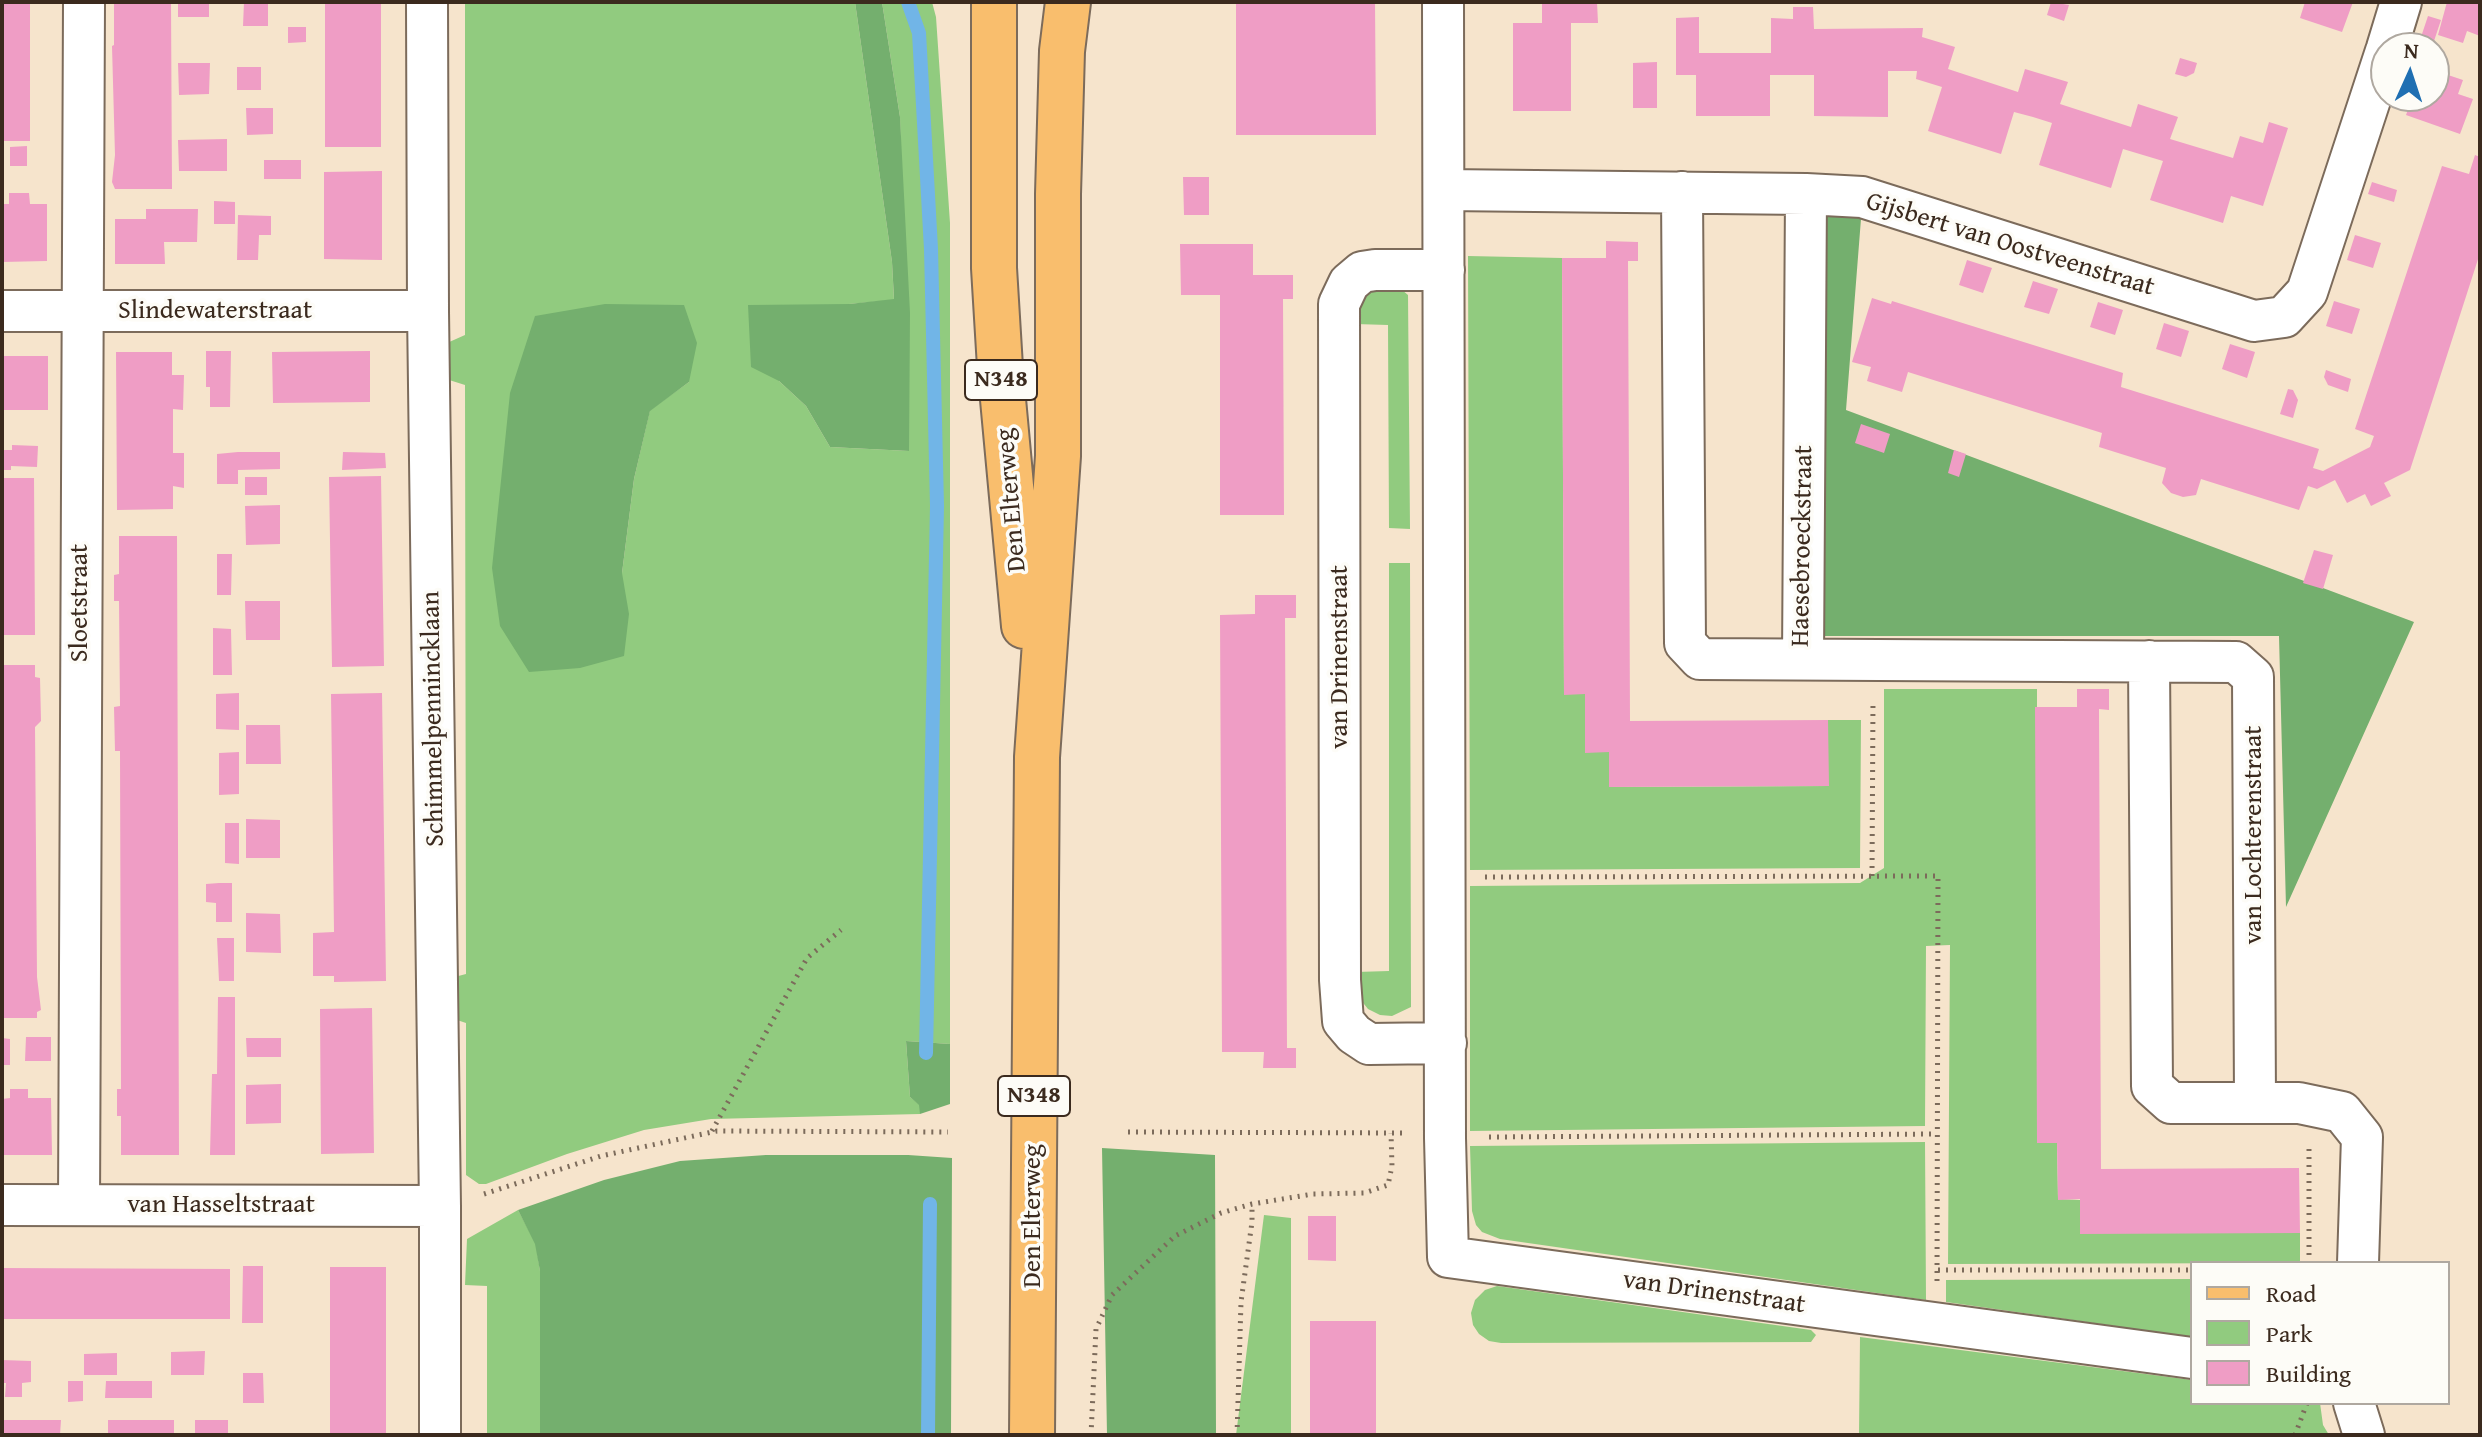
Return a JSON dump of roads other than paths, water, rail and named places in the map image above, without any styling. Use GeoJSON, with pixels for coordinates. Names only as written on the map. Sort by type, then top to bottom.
{"type":"FeatureCollection","features":[{"type":"Feature","properties":{"kind":"main road","name":"Den Elterweg"},"geometry":{"type":"LineString","coordinates":[[994,2],[996,297],[1037,757]]}},
{"type":"Feature","properties":{"kind":"main road","name":"Den Elterweg"},"geometry":{"type":"LineString","coordinates":[[1032,1435],[1037,757],[1058,456],[1058,194],[1062,51],[1068,2]]}},
{"type":"Feature","properties":{"kind":"street","name":"Sloetstraat"},"geometry":{"type":"LineString","coordinates":[[79,1205],[84,2]]}},
{"type":"Feature","properties":{"kind":"street","name":"Schimmelpennincklaan"},"geometry":{"type":"LineString","coordinates":[[427,2],[440,1435]]}},
{"type":"Feature","properties":{"kind":"street","name":"van Drinenstraat"},"geometry":{"type":"LineString","coordinates":[[1443,2],[1445,1138],[1448,1257],[2190,1358]]}},
{"type":"Feature","properties":{"kind":"street","name":"Gijsbert van Oostveenstraat"},"geometry":{"type":"LineString","coordinates":[[2392,32],[2401,2]]}},
{"type":"Feature","properties":{"kind":"street","name":"Gijsbert van Oostveenstraat"},"geometry":{"type":"LineString","coordinates":[[1445,190],[1862,197],[2254,321],[2284,317],[2307,292],[2370,99]]}},
{"type":"Feature","properties":{"kind":"street","name":"Haesebroeckstraat"},"geometry":{"type":"LineString","coordinates":[[1682,192],[1685,643],[1700,659],[1803,659],[1806,194]]}},
{"type":"Feature","properties":{"kind":"street","name":"van Drinenstraat"},"geometry":{"type":"LineString","coordinates":[[1444,270],[1362,272],[1349,283],[1339,304],[1340,980],[1343,1021],[1354,1034],[1369,1044],[1446,1043]]}},
{"type":"Feature","properties":{"kind":"street","name":"Slindewaterstraat"},"geometry":{"type":"LineString","coordinates":[[2,311],[428,311]]}},
{"type":"Feature","properties":{"kind":"street","name":"van Lochterenstraat"},"geometry":{"type":"LineString","coordinates":[[1803,659],[2236,662],[2253,677],[2255,1102]]}},
{"type":"Feature","properties":{"kind":"street"},"geometry":{"type":"LineString","coordinates":[[2149,661],[2152,1086],[2171,1103],[2255,1102],[2310,1105],[2342,1112],[2362,1137],[2358,1261]]}},
{"type":"Feature","properties":{"kind":"street","name":"van Hasseltstraat"},"geometry":{"type":"LineString","coordinates":[[2,1205],[440,1206]]}},
{"type":"Feature","properties":{"kind":"street"},"geometry":{"type":"LineString","coordinates":[[2355,1405],[2364,1435]]}},
{"type":"Feature","properties":{"kind":"waterway"},"geometry":{"type":"LineString","coordinates":[[908,2],[919,33],[931,249],[937,506],[926,1053]]}},
{"type":"Feature","properties":{"kind":"waterway"},"geometry":{"type":"LineString","coordinates":[[928,1435],[930,1204]]}}]}
